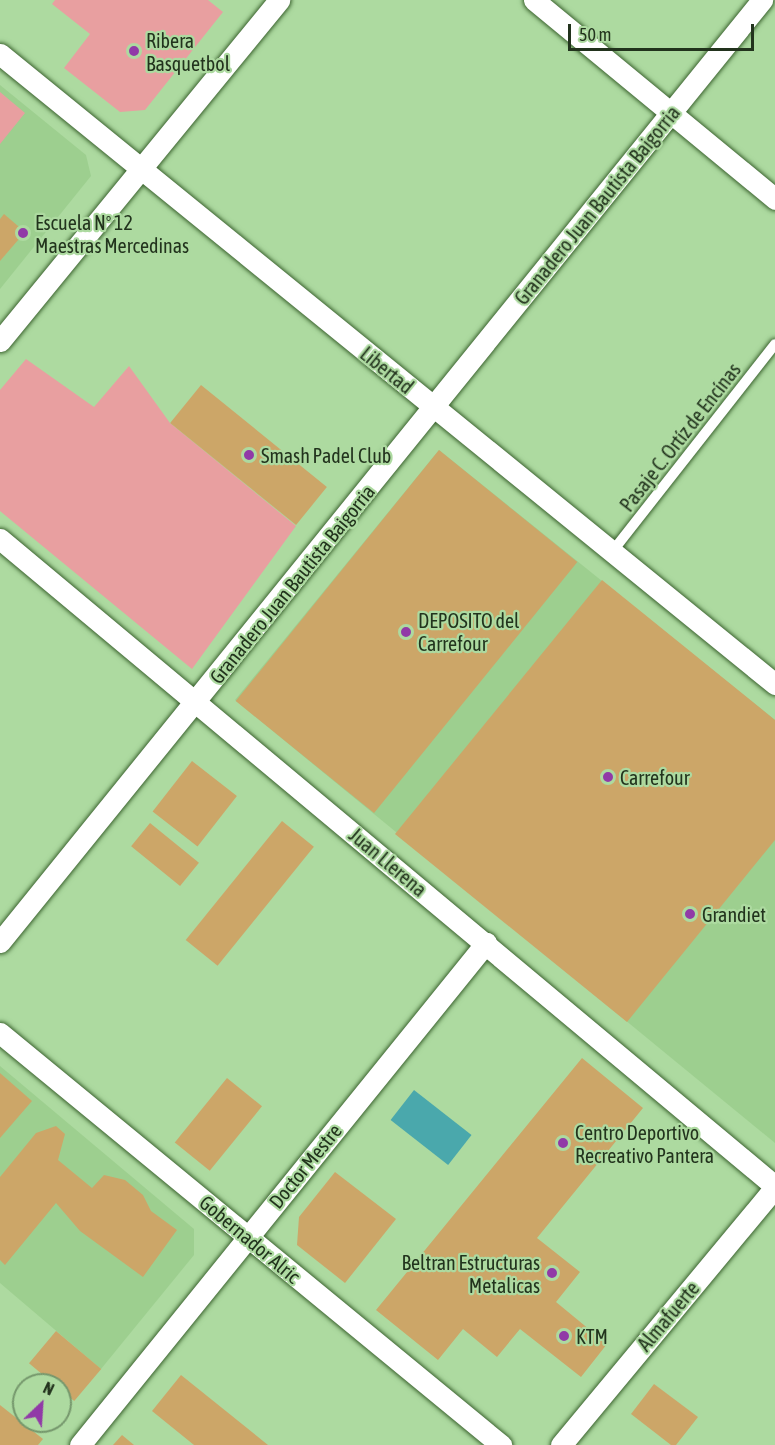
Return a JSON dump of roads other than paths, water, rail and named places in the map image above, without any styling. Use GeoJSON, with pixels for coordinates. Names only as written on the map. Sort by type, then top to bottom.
{"type":"FeatureCollection","features":[{"type":"Feature","properties":{"kind":"street"},"geometry":{"type":"LineString","coordinates":[[0,341],[139,167],[279,0]]}},
{"type":"Feature","properties":{"kind":"street"},"geometry":{"type":"LineString","coordinates":[[534,0],[775,198]]}},
{"type":"Feature","properties":{"kind":"street","name":"Granadero Juan Bautista Baigorria"},"geometry":{"type":"LineString","coordinates":[[0,942],[762,0]]}},
{"type":"Feature","properties":{"kind":"street","name":"Libertad"},"geometry":{"type":"LineString","coordinates":[[0,54],[775,684]]}},
{"type":"Feature","properties":{"kind":"street","name":"Juan Llerena"},"geometry":{"type":"LineString","coordinates":[[0,539],[197,701],[775,1187]]}},
{"type":"Feature","properties":{"kind":"street","name":"Doctor Mestre"},"geometry":{"type":"LineString","coordinates":[[80,1445],[486,943]]}},
{"type":"Feature","properties":{"kind":"street","name":"Gobernador Alric"},"geometry":{"type":"LineString","coordinates":[[0,1033],[501,1445]]}},
{"type":"Feature","properties":{"kind":"street","name":"Almafuerte"},"geometry":{"type":"LineString","coordinates":[[561,1445],[775,1187]]}},
{"type":"Feature","properties":{"kind":"lane","name":"Pasaje C. Ortíz de Encínas"},"geometry":{"type":"LineString","coordinates":[[612,552],[775,344]]}},
{"type":"Feature","properties":{"kind":"water"},"geometry":{"type":"Polygon","coordinates":[[[414,1090],[472,1135],[448,1165],[391,1120],[414,1090]]]}},
{"type":"Feature","properties":{"kind":"place","name":"Ribera Basquetbol"},"geometry":{"type":"Point","coordinates":[134,51]}},
{"type":"Feature","properties":{"kind":"place","name":"Escuela Nº 12 Maestras Mercedinas"},"geometry":{"type":"Point","coordinates":[23,233]}},
{"type":"Feature","properties":{"kind":"place","name":"Smash Padel Club"},"geometry":{"type":"Point","coordinates":[249,455]}},
{"type":"Feature","properties":{"kind":"place","name":"DEPOSITO del Carrefour"},"geometry":{"type":"Point","coordinates":[406,632]}},
{"type":"Feature","properties":{"kind":"place","name":"Carrefour"},"geometry":{"type":"Point","coordinates":[608,777]}},
{"type":"Feature","properties":{"kind":"place","name":"Grandiet"},"geometry":{"type":"Point","coordinates":[690,914]}},
{"type":"Feature","properties":{"kind":"place","name":"Centro Deportivo Recreativo Pantera"},"geometry":{"type":"Point","coordinates":[563,1143]}},
{"type":"Feature","properties":{"kind":"place","name":"Beltran Estructuras Metalicas"},"geometry":{"type":"Point","coordinates":[552,1273]}},
{"type":"Feature","properties":{"kind":"place","name":"KTM"},"geometry":{"type":"Point","coordinates":[564,1336]}}]}
